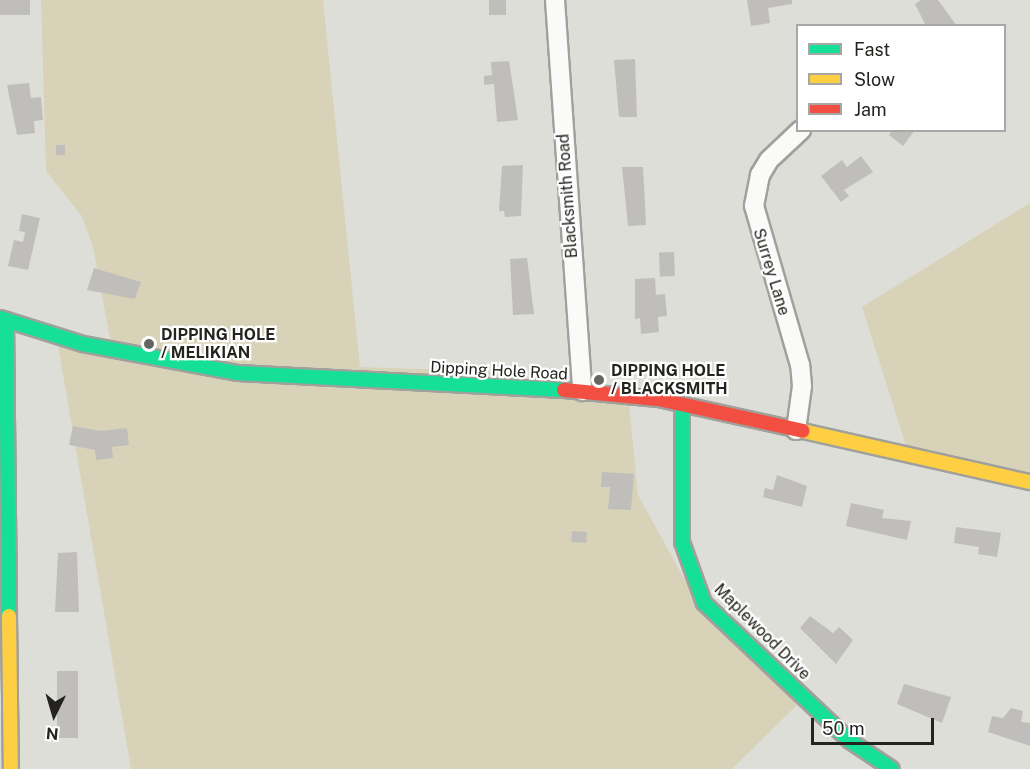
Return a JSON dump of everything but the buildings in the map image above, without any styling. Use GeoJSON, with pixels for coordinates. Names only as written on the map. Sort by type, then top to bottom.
{"type":"FeatureCollection","features":[{"type":"Feature","properties":{"kind":"main road","name":"Dipping Hole Road"},"geometry":{"type":"LineString","coordinates":[[3,319],[83,344],[238,373],[582,391],[682,406],[1030,482]]}},
{"type":"Feature","properties":{"kind":"main road"},"geometry":{"type":"LineString","coordinates":[[3,319],[11,769]]}},
{"type":"Feature","properties":{"kind":"main road","name":"Maplewood Drive"},"geometry":{"type":"LineString","coordinates":[[682,406],[682,542],[704,603],[850,741],[892,769]]}},
{"type":"Feature","properties":{"kind":"street","name":"Blacksmith Road"},"geometry":{"type":"LineString","coordinates":[[555,0],[582,391]]}},
{"type":"Feature","properties":{"kind":"street","name":"Surrey Lane"},"geometry":{"type":"LineString","coordinates":[[796,430],[802,387],[800,365],[754,206],[760,175],[769,160],[799,132]]}},
{"type":"Feature","properties":{"kind":"shaded area"},"geometry":{"type":"Polygon","coordinates":[[[41,0],[323,0],[360,367],[480,371],[628,395],[638,495],[686,582],[803,699],[732,769],[131,769],[58,346],[112,350],[93,246],[81,215],[46,171],[41,0]]]}},
{"type":"Feature","properties":{"kind":"shaded area"},"geometry":{"type":"Polygon","coordinates":[[[1030,203],[1030,482],[908,452],[862,307],[1030,203]]]}},
{"type":"Feature","properties":{"kind":"traffic: fast"},"geometry":{"type":"LineString","coordinates":[[0,318],[83,344],[238,373],[564,390]]}},
{"type":"Feature","properties":{"kind":"traffic: fast"},"geometry":{"type":"LineString","coordinates":[[6,320],[9,616]]}},
{"type":"Feature","properties":{"kind":"traffic: fast"},"geometry":{"type":"LineString","coordinates":[[682,406],[682,542],[704,603],[850,741],[892,769]]}},
{"type":"Feature","properties":{"kind":"traffic: slow"},"geometry":{"type":"LineString","coordinates":[[803,431],[1030,482]]}},
{"type":"Feature","properties":{"kind":"traffic: slow"},"geometry":{"type":"LineString","coordinates":[[9,616],[11,769]]}},
{"type":"Feature","properties":{"kind":"traffic: jam"},"geometry":{"type":"LineString","coordinates":[[564,390],[658,399],[803,431]]}},
{"type":"Feature","properties":{"kind":"place","name":"DIPPING HOLE / MELIKIAN"},"geometry":{"type":"Point","coordinates":[149,344]}},
{"type":"Feature","properties":{"kind":"place","name":"DIPPING HOLE / BLACKSMITH"},"geometry":{"type":"Point","coordinates":[599,380]}}]}
